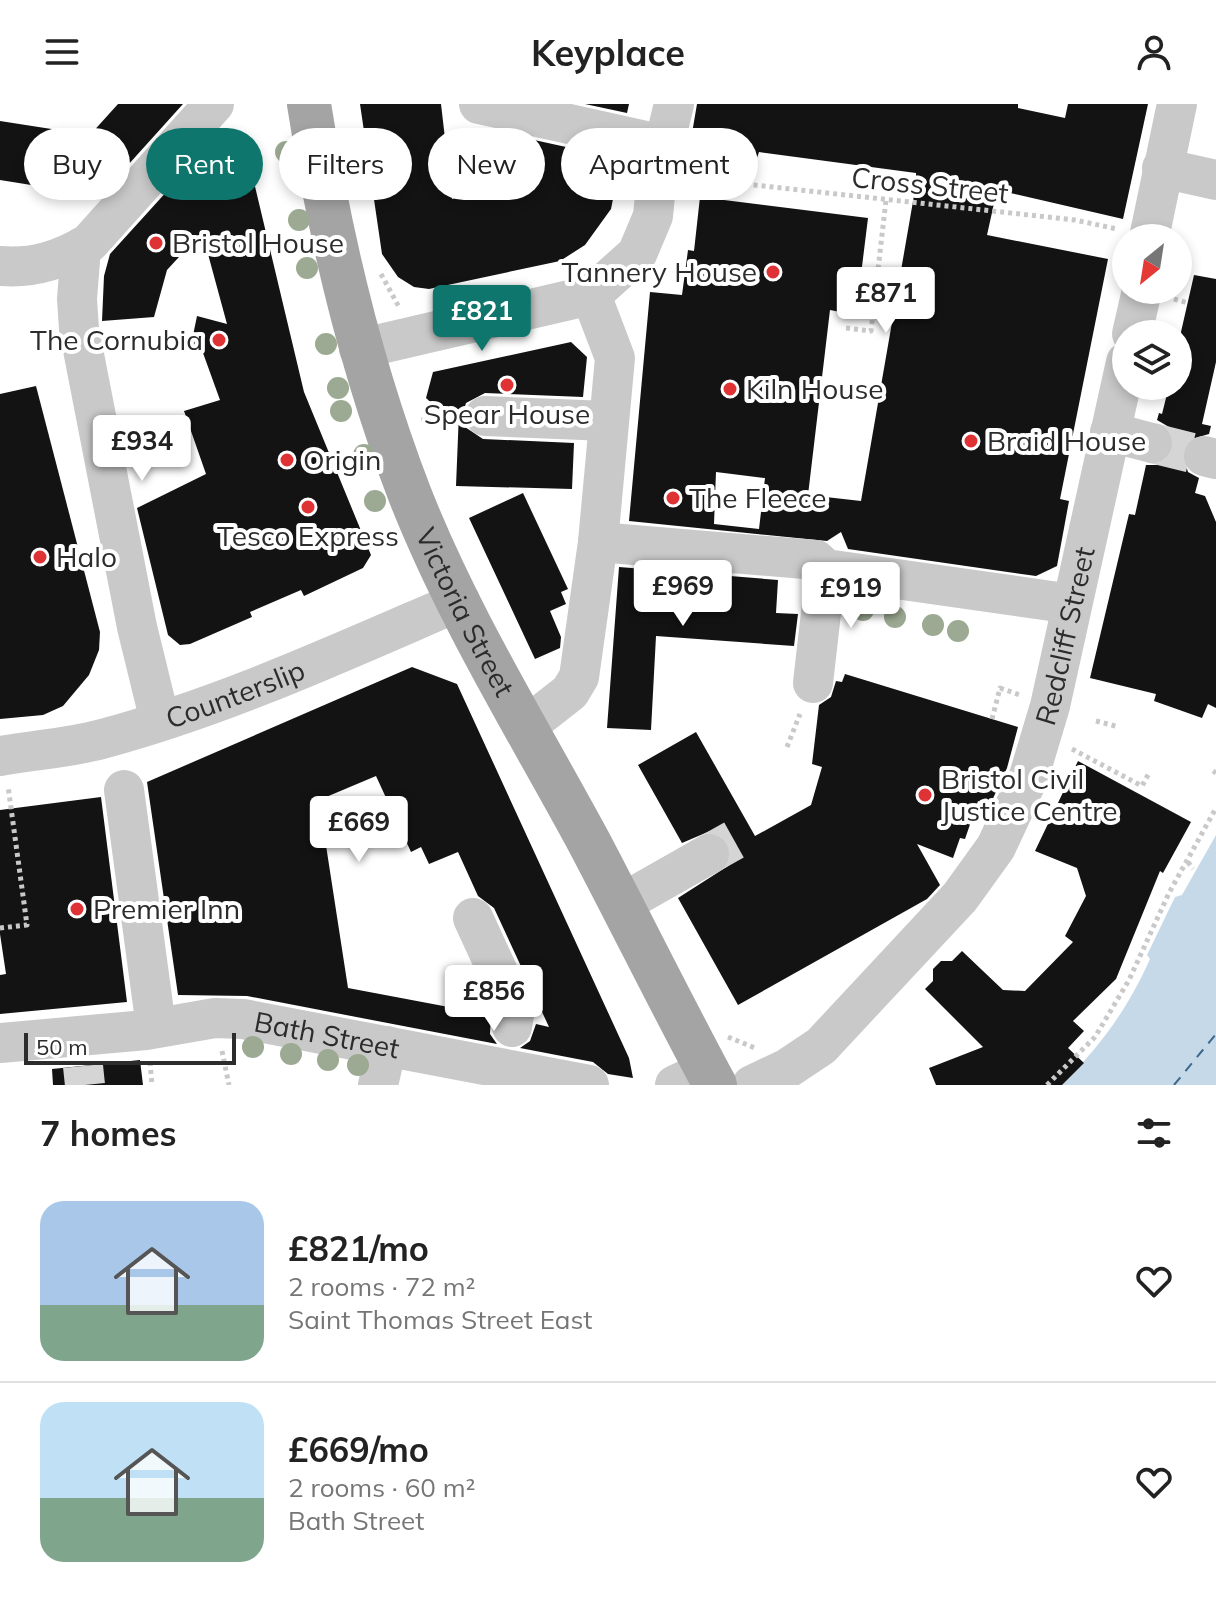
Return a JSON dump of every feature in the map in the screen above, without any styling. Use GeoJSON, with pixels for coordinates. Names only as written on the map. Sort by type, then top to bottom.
{"type":"FeatureCollection","features":[{"type":"Feature","properties":{"kind":"main road","name":"Victoria Street"},"geometry":{"type":"LineString","coordinates":[[309,104],[341,276],[359,349],[410,496],[524,728],[621,904],[699,1080]]}},
{"type":"Feature","properties":{"kind":"street"},"geometry":{"type":"LineString","coordinates":[[0,266],[23,267],[44,263],[81,248],[214,104]]}},
{"type":"Feature","properties":{"kind":"street"},"geometry":{"type":"LineString","coordinates":[[479,104],[561,129]]}},
{"type":"Feature","properties":{"kind":"street"},"geometry":{"type":"LineString","coordinates":[[668,128],[674,104]]}},
{"type":"Feature","properties":{"kind":"street"},"geometry":{"type":"LineString","coordinates":[[1151,224],[1177,104]]}},
{"type":"Feature","properties":{"kind":"street"},"geometry":{"type":"LineString","coordinates":[[1162,168],[1216,180]]}},
{"type":"Feature","properties":{"kind":"street"},"geometry":{"type":"LineString","coordinates":[[359,349],[591,295],[637,254],[653,216],[655,200]]}},
{"type":"Feature","properties":{"kind":"street"},"geometry":{"type":"LineString","coordinates":[[81,248],[77,299],[79,329],[137,627],[160,721]]}},
{"type":"Feature","properties":{"kind":"street"},"geometry":{"type":"LineString","coordinates":[[524,728],[570,692],[579,677],[598,542],[615,358],[591,295]]}},
{"type":"Feature","properties":{"kind":"street","name":"Redcliff Street"},"geometry":{"type":"LineString","coordinates":[[752,1085],[788,1068],[821,1046],[960,897],[996,847],[1029,776],[1050,706],[1117,400]]}},
{"type":"Feature","properties":{"kind":"street"},"geometry":{"type":"LineString","coordinates":[[485,416],[607,421]]}},
{"type":"Feature","properties":{"kind":"street"},"geometry":{"type":"LineString","coordinates":[[1110,432],[1152,443]]}},
{"type":"Feature","properties":{"kind":"street"},"geometry":{"type":"LineString","coordinates":[[598,542],[696,549],[756,558],[770,555],[816,560],[826,569],[1072,604]]}},
{"type":"Feature","properties":{"kind":"street"},"geometry":{"type":"LineString","coordinates":[[807,697],[826,569]]}},
{"type":"Feature","properties":{"kind":"street","name":"Counterslip"},"geometry":{"type":"LineString","coordinates":[[2,756],[99,740],[160,721],[343,651],[460,601]]}},
{"type":"Feature","properties":{"kind":"street"},"geometry":{"type":"LineString","coordinates":[[124,790],[156,1027]]}},
{"type":"Feature","properties":{"kind":"street"},"geometry":{"type":"LineString","coordinates":[[621,904],[709,854]]}},
{"type":"Feature","properties":{"kind":"street"},"geometry":{"type":"LineString","coordinates":[[473,918],[515,1009],[508,1050]]}},
{"type":"Feature","properties":{"kind":"street","name":"Bath Street"},"geometry":{"type":"LineString","coordinates":[[0,1043],[81,1051],[156,1027],[215,1018],[243,1019],[387,1046],[508,1050],[580,1084]]}},
{"type":"Feature","properties":{"kind":"street"},"geometry":{"type":"LineString","coordinates":[[378,1085],[387,1046]]}},
{"type":"Feature","properties":{"kind":"path","name":"Cross Street"},"geometry":{"type":"LineString","coordinates":[[758,177],[886,200],[1075,220],[1112,228]]}},
{"type":"Feature","properties":{"kind":"path"},"geometry":{"type":"LineString","coordinates":[[846,328],[871,331],[886,200]]}},
{"type":"Feature","properties":{"kind":"path"},"geometry":{"type":"LineString","coordinates":[[384,419],[478,421],[485,416]]}},
{"type":"Feature","properties":{"kind":"path"},"geometry":{"type":"LineString","coordinates":[[992,719],[1000,688],[1020,695]]}},
{"type":"Feature","properties":{"kind":"path"},"geometry":{"type":"LineString","coordinates":[[787,747],[807,697]]}},
{"type":"Feature","properties":{"kind":"path"},"geometry":{"type":"LineString","coordinates":[[1096,721],[1119,727]]}},
{"type":"Feature","properties":{"kind":"path"},"geometry":{"type":"LineString","coordinates":[[1072,749],[1142,786],[1149,773]]}},
{"type":"Feature","properties":{"kind":"path"},"geometry":{"type":"LineString","coordinates":[[0,928],[27,925],[2,756]]}},
{"type":"Feature","properties":{"kind":"path"},"geometry":{"type":"LineString","coordinates":[[1047,1085],[1095,1037],[1129,980],[1169,893],[1216,808]]}},
{"type":"Feature","properties":{"kind":"path"},"geometry":{"type":"LineString","coordinates":[[1186,865],[1194,869]]}},
{"type":"Feature","properties":{"kind":"water"},"geometry":{"type":"Polygon","coordinates":[[[1216,835],[1216,1085],[1062,1085],[1101,1041],[1122,1011],[1150,959],[1147,955],[1175,897],[1182,895],[1216,835]]]}},
{"type":"Feature","properties":{"kind":"building"},"geometry":{"type":"Polygon","coordinates":[[[118,104],[183,104],[161,128],[146,128],[146,145],[130,163],[130,128],[96,128],[118,104]]]}},
{"type":"Feature","properties":{"kind":"building"},"geometry":{"type":"Polygon","coordinates":[[[360,104],[441,104],[444,128],[428,128],[428,200],[545,200],[545,142],[561,146],[561,200],[613,200],[611,209],[585,245],[560,261],[429,289],[414,287],[398,277],[382,254],[374,200],[412,200],[412,128],[364,128],[360,104]]]}},
{"type":"Feature","properties":{"kind":"building"},"geometry":{"type":"Polygon","coordinates":[[[585,104],[629,104],[627,113],[585,104]]]}},
{"type":"Feature","properties":{"kind":"building"},"geometry":{"type":"Polygon","coordinates":[[[697,104],[1018,104],[1018,108],[1065,118],[1068,104],[1148,104],[1123,219],[997,190],[987,235],[1108,259],[1060,499],[1069,501],[1057,566],[1036,576],[848,549],[841,532],[827,541],[629,521],[650,292],[682,295],[688,250],[694,251],[700,200],[724,200],[868,218],[856,315],[830,310],[808,495],[861,501],[916,173],[759,152],[758,155],[758,128],[693,128],[697,104]],[[716,472],[714,524],[759,529],[765,478],[716,472]]]}},
{"type":"Feature","properties":{"kind":"building"},"geometry":{"type":"Polygon","coordinates":[[[0,121],[45,128],[24,128],[24,184],[0,180],[0,121]]]}},
{"type":"Feature","properties":{"kind":"building"},"geometry":{"type":"Polygon","coordinates":[[[159,200],[258,200],[304,392],[371,555],[363,568],[304,596],[301,590],[250,612],[252,617],[190,644],[180,645],[168,635],[137,508],[206,474],[184,411],[220,400],[203,353],[190,350],[197,316],[227,324],[202,232],[167,270],[154,317],[102,321],[104,276],[110,254],[159,200]]]}},
{"type":"Feature","properties":{"kind":"building"},"geometry":{"type":"Polygon","coordinates":[[[1194,275],[1216,279],[1216,362],[1202,424],[1211,426],[1209,434],[1188,440],[1182,451],[1188,472],[1199,478],[1195,493],[1205,496],[1216,522],[1216,708],[1208,704],[1202,718],[1154,701],[1156,694],[1090,678],[1129,514],[1135,515],[1146,465],[1159,465],[1174,450],[1174,438],[1169,427],[1157,420],[1159,413],[1162,414],[1166,400],[1192,400],[1192,320],[1184,320],[1187,304],[1192,304],[1194,275]]]}},
{"type":"Feature","properties":{"kind":"building"},"geometry":{"type":"Polygon","coordinates":[[[571,342],[587,357],[583,397],[485,393],[466,403],[462,416],[465,427],[483,439],[574,443],[572,489],[456,486],[459,412],[440,411],[426,398],[433,372],[571,342]]]}},
{"type":"Feature","properties":{"kind":"building","name":"Halo"},"geometry":{"type":"Polygon","coordinates":[[[36,386],[100,632],[99,650],[89,675],[63,706],[43,715],[0,719],[0,394],[36,386]]]}},
{"type":"Feature","properties":{"kind":"building"},"geometry":{"type":"Polygon","coordinates":[[[523,493],[568,589],[561,592],[566,604],[550,611],[561,637],[560,648],[535,659],[469,518],[523,493]]]}},
{"type":"Feature","properties":{"kind":"building"},"geometry":{"type":"Polygon","coordinates":[[[619,567],[778,580],[776,613],[798,614],[794,646],[656,636],[651,730],[607,728],[619,567]]]}},
{"type":"Feature","properties":{"kind":"building"},"geometry":{"type":"Polygon","coordinates":[[[412,667],[457,684],[629,1058],[633,1078],[608,1074],[593,1062],[520,1048],[530,1041],[536,1024],[549,1027],[494,908],[478,896],[458,852],[429,864],[421,847],[411,852],[376,776],[319,800],[348,988],[491,1015],[490,1034],[497,1044],[247,996],[178,995],[147,782],[412,667]]]}},
{"type":"Feature","properties":{"kind":"building"},"geometry":{"type":"Polygon","coordinates":[[[845,674],[1018,727],[1007,768],[990,805],[978,801],[965,839],[960,838],[953,858],[917,844],[940,885],[927,899],[738,1005],[678,898],[728,866],[732,855],[729,843],[721,835],[710,831],[682,843],[638,765],[696,732],[755,836],[811,805],[822,767],[812,764],[819,705],[831,697],[836,681],[842,682],[845,674]]]}},
{"type":"Feature","properties":{"kind":"building"},"geometry":{"type":"Polygon","coordinates":[[[1078,761],[1191,822],[1163,873],[1160,871],[1116,979],[1073,1021],[1084,1031],[1068,1048],[1084,1063],[1062,1085],[936,1085],[929,1068],[983,1047],[925,989],[933,981],[933,969],[941,961],[952,961],[962,951],[1003,990],[1025,991],[1073,942],[1065,936],[1086,896],[1077,868],[1035,851],[1078,761]]]}},
{"type":"Feature","properties":{"kind":"building","name":"Premier Inn"},"geometry":{"type":"Polygon","coordinates":[[[101,797],[127,1002],[0,1014],[0,975],[6,974],[0,934],[0,810],[101,797]]]}},
{"type":"Feature","properties":{"kind":"building"},"geometry":{"type":"Polygon","coordinates":[[[140,1060],[143,1085],[53,1085],[52,1069],[140,1060]]]}},
{"type":"Feature","properties":{"kind":"ferry route"},"geometry":{"type":"LineString","coordinates":[[1174,1085],[1216,1034]]}},
{"type":"Feature","properties":{"kind":"tunnel"},"geometry":{"type":"LineString","coordinates":[[1152,443],[1204,456]]}},
{"type":"Feature","properties":{"kind":"tunnel"},"geometry":{"type":"LineString","coordinates":[[709,854],[734,840]]}},
{"type":"Feature","properties":{"kind":"tunnel"},"geometry":{"type":"LineString","coordinates":[[83,1066],[85,1085]]}},
{"type":"Feature","properties":{"kind":"place","name":"Bristol House"},"geometry":{"type":"Point","coordinates":[156,243]}},
{"type":"Feature","properties":{"kind":"place","name":"Tannery House"},"geometry":{"type":"Point","coordinates":[773,272]}},
{"type":"Feature","properties":{"kind":"place","name":"The Cornubia"},"geometry":{"type":"Point","coordinates":[219,340]}},
{"type":"Feature","properties":{"kind":"place","name":"Spear House"},"geometry":{"type":"Point","coordinates":[507,385]}},
{"type":"Feature","properties":{"kind":"place","name":"Kiln House"},"geometry":{"type":"Point","coordinates":[730,389]}},
{"type":"Feature","properties":{"kind":"place","name":"Braid House"},"geometry":{"type":"Point","coordinates":[971,441]}},
{"type":"Feature","properties":{"kind":"place","name":"Origin"},"geometry":{"type":"Point","coordinates":[287,460]}},
{"type":"Feature","properties":{"kind":"place","name":"The Fleece"},"geometry":{"type":"Point","coordinates":[673,498]}},
{"type":"Feature","properties":{"kind":"place","name":"Tesco Express"},"geometry":{"type":"Point","coordinates":[308,507]}},
{"type":"Feature","properties":{"kind":"place","name":"Halo"},"geometry":{"type":"Point","coordinates":[40,557]}},
{"type":"Feature","properties":{"kind":"place","name":"Bristol Civil Justice Centre"},"geometry":{"type":"Point","coordinates":[925,795]}},
{"type":"Feature","properties":{"kind":"place","name":"Premier Inn"},"geometry":{"type":"Point","coordinates":[77,909]}}]}
